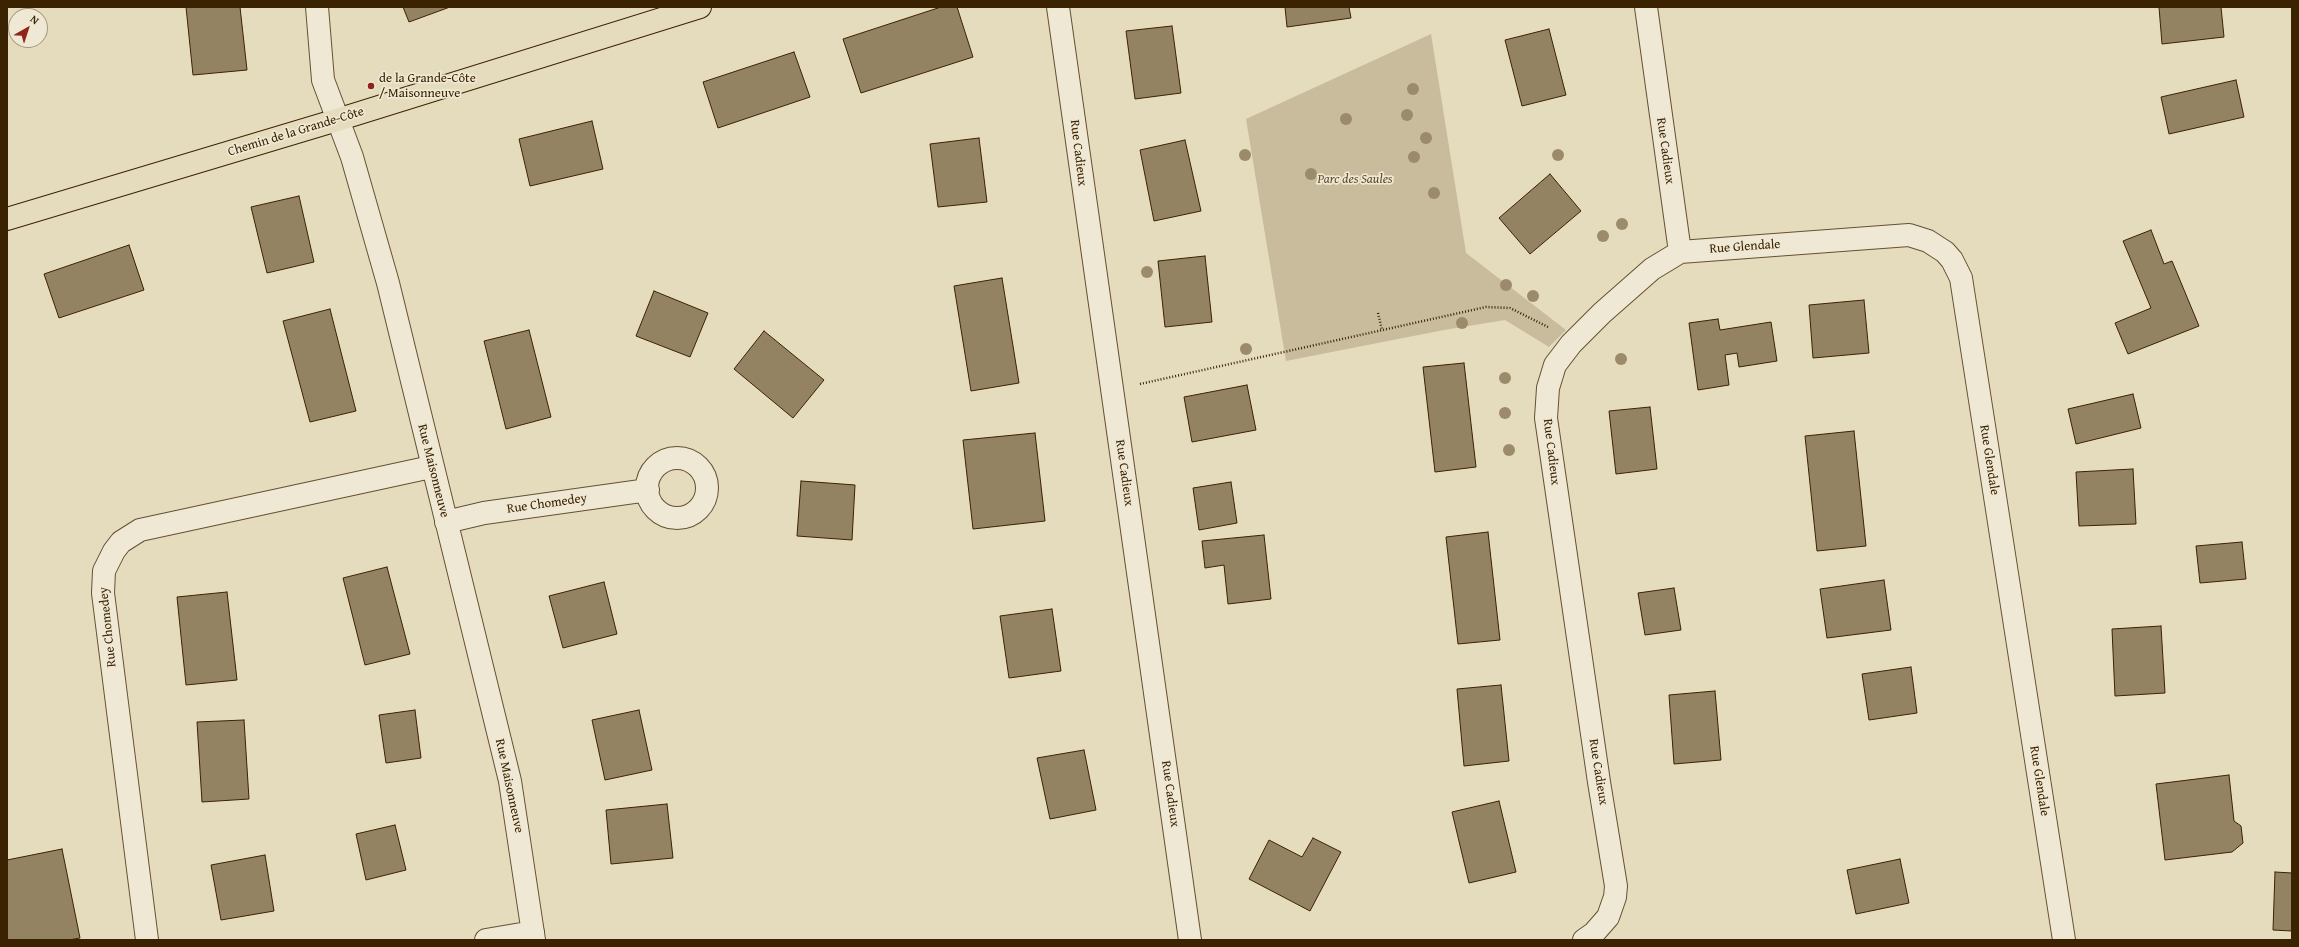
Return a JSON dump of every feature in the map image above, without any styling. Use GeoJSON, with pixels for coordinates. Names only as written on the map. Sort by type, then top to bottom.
{"type":"FeatureCollection","features":[{"type":"Feature","properties":{"kind":"main road","name":"Chemin de la Grande-Côte"},"geometry":{"type":"LineString","coordinates":[[7,219],[337,120],[700,7]]}},
{"type":"Feature","properties":{"kind":"street","name":"Rue Maisonneuve"},"geometry":{"type":"LineString","coordinates":[[317,7],[323,80],[352,157],[388,283],[431,467],[510,781],[534,936]]}},
{"type":"Feature","properties":{"kind":"street","name":"Rue Cadieux"},"geometry":{"type":"LineString","coordinates":[[1058,7],[1190,940]]}},
{"type":"Feature","properties":{"kind":"street","name":"Rue Cadieux"},"geometry":{"type":"LineString","coordinates":[[1584,940],[1594,933],[1608,917],[1615,897],[1616,886],[1546,418],[1548,388],[1554,365],[1571,344],[1602,313],[1642,277],[1680,252],[1646,7]]}},
{"type":"Feature","properties":{"kind":"street","name":"Rue Glendale"},"geometry":{"type":"LineString","coordinates":[[1680,252],[1909,235],[1937,246],[1952,260],[1964,288],[2064,940]]}},
{"type":"Feature","properties":{"kind":"street","name":"Rue Chomedey"},"geometry":{"type":"LineString","coordinates":[[147,940],[103,593],[104,571],[114,551],[121,542],[140,530],[431,467]]}},
{"type":"Feature","properties":{"kind":"street","name":"Rue Chomedey"},"geometry":{"type":"LineString","coordinates":[[446,522],[484,513],[648,490]]}},
{"type":"Feature","properties":{"kind":"street"},"geometry":{"type":"LineString","coordinates":[[486,940],[534,936]]}},
{"type":"Feature","properties":{"kind":"path"},"geometry":{"type":"LineString","coordinates":[[1135,385],[1486,307],[1498,306],[1523,312],[1554,330]]}},
{"type":"Feature","properties":{"kind":"path"},"geometry":{"type":"LineString","coordinates":[[1378,313],[1382,330]]}},
{"type":"Feature","properties":{"kind":"green space","name":"Parc des Saules"},"geometry":{"type":"Polygon","coordinates":[[[1431,34],[1466,253],[1566,330],[1549,347],[1505,320],[1444,330],[1286,361],[1246,119],[1431,34]]]}},
{"type":"Feature","properties":{"kind":"building"},"geometry":{"type":"Polygon","coordinates":[[[186,7],[240,7],[247,70],[193,75],[186,7]]]}},
{"type":"Feature","properties":{"kind":"building"},"geometry":{"type":"Polygon","coordinates":[[[403,7],[450,7],[409,22],[403,7]]]}},
{"type":"Feature","properties":{"kind":"building"},"geometry":{"type":"Polygon","coordinates":[[[941,7],[957,7],[973,57],[861,93],[843,39],[941,7]]]}},
{"type":"Feature","properties":{"kind":"building"},"geometry":{"type":"Polygon","coordinates":[[[1285,7],[1349,7],[1351,18],[1287,27],[1285,7]]]}},
{"type":"Feature","properties":{"kind":"building"},"geometry":{"type":"Polygon","coordinates":[[[2159,7],[2221,7],[2224,37],[2162,44],[2159,7]]]}},
{"type":"Feature","properties":{"kind":"building"},"geometry":{"type":"Polygon","coordinates":[[[1172,26],[1181,93],[1135,99],[1126,31],[1172,26]]]}},
{"type":"Feature","properties":{"kind":"building"},"geometry":{"type":"Polygon","coordinates":[[[1549,29],[1566,95],[1522,106],[1505,40],[1549,29]]]}},
{"type":"Feature","properties":{"kind":"building"},"geometry":{"type":"Polygon","coordinates":[[[794,52],[810,97],[718,128],[703,82],[794,52]]]}},
{"type":"Feature","properties":{"kind":"building"},"geometry":{"type":"Polygon","coordinates":[[[2236,80],[2244,117],[2169,134],[2161,97],[2236,80]]]}},
{"type":"Feature","properties":{"kind":"building"},"geometry":{"type":"Polygon","coordinates":[[[592,121],[603,169],[530,186],[519,139],[592,121]]]}},
{"type":"Feature","properties":{"kind":"building"},"geometry":{"type":"Polygon","coordinates":[[[979,138],[987,202],[938,207],[930,144],[979,138]]]}},
{"type":"Feature","properties":{"kind":"building"},"geometry":{"type":"Polygon","coordinates":[[[1185,140],[1201,211],[1154,221],[1140,150],[1185,140]]]}},
{"type":"Feature","properties":{"kind":"building"},"geometry":{"type":"Polygon","coordinates":[[[1550,174],[1581,211],[1530,254],[1499,218],[1550,174]]]}},
{"type":"Feature","properties":{"kind":"building"},"geometry":{"type":"Polygon","coordinates":[[[299,196],[314,262],[267,273],[251,207],[299,196]]]}},
{"type":"Feature","properties":{"kind":"building"},"geometry":{"type":"Polygon","coordinates":[[[2151,230],[2164,264],[2172,261],[2199,326],[2128,354],[2115,323],[2151,308],[2123,241],[2151,230]]]}},
{"type":"Feature","properties":{"kind":"building"},"geometry":{"type":"Polygon","coordinates":[[[129,245],[144,290],[59,318],[44,274],[129,245]]]}},
{"type":"Feature","properties":{"kind":"building"},"geometry":{"type":"Polygon","coordinates":[[[1205,256],[1212,322],[1165,327],[1158,261],[1205,256]]]}},
{"type":"Feature","properties":{"kind":"building"},"geometry":{"type":"Polygon","coordinates":[[[1002,278],[1019,383],[971,391],[954,286],[1002,278]]]}},
{"type":"Feature","properties":{"kind":"building"},"geometry":{"type":"Polygon","coordinates":[[[654,291],[708,313],[690,357],[636,336],[654,291]]]}},
{"type":"Feature","properties":{"kind":"building"},"geometry":{"type":"Polygon","coordinates":[[[1864,300],[1869,353],[1813,358],[1809,305],[1864,300]]]}},
{"type":"Feature","properties":{"kind":"building"},"geometry":{"type":"Polygon","coordinates":[[[330,309],[356,411],[310,422],[283,321],[330,309]]]}},
{"type":"Feature","properties":{"kind":"building"},"geometry":{"type":"Polygon","coordinates":[[[1718,319],[1720,330],[1771,322],[1777,361],[1739,367],[1737,353],[1725,355],[1729,385],[1698,390],[1689,323],[1718,319]]]}},
{"type":"Feature","properties":{"kind":"building"},"geometry":{"type":"Polygon","coordinates":[[[529,330],[551,417],[506,429],[484,341],[529,330]]]}},
{"type":"Feature","properties":{"kind":"building"},"geometry":{"type":"Polygon","coordinates":[[[764,331],[824,380],[793,418],[734,369],[764,331]]]}},
{"type":"Feature","properties":{"kind":"building"},"geometry":{"type":"Polygon","coordinates":[[[1464,363],[1476,467],[1435,472],[1423,367],[1464,363]]]}},
{"type":"Feature","properties":{"kind":"building"},"geometry":{"type":"Polygon","coordinates":[[[1247,385],[1256,430],[1192,442],[1184,397],[1247,385]]]}},
{"type":"Feature","properties":{"kind":"building"},"geometry":{"type":"Polygon","coordinates":[[[2133,394],[2141,428],[2076,444],[2068,409],[2133,394]]]}},
{"type":"Feature","properties":{"kind":"building"},"geometry":{"type":"Polygon","coordinates":[[[1650,407],[1657,469],[1616,474],[1609,411],[1650,407]]]}},
{"type":"Feature","properties":{"kind":"building"},"geometry":{"type":"Polygon","coordinates":[[[1854,431],[1866,546],[1817,551],[1805,436],[1854,431]]]}},
{"type":"Feature","properties":{"kind":"building"},"geometry":{"type":"Polygon","coordinates":[[[1035,433],[1045,521],[973,529],[963,440],[1035,433]]]}},
{"type":"Feature","properties":{"kind":"building"},"geometry":{"type":"Polygon","coordinates":[[[2133,469],[2136,524],[2079,526],[2076,472],[2133,469]]]}},
{"type":"Feature","properties":{"kind":"building"},"geometry":{"type":"Polygon","coordinates":[[[801,481],[855,485],[852,540],[797,536],[801,481]]]}},
{"type":"Feature","properties":{"kind":"building"},"geometry":{"type":"Polygon","coordinates":[[[1231,482],[1237,523],[1199,530],[1193,488],[1231,482]]]}},
{"type":"Feature","properties":{"kind":"building"},"geometry":{"type":"Polygon","coordinates":[[[1488,532],[1500,640],[1458,644],[1446,537],[1488,532]]]}},
{"type":"Feature","properties":{"kind":"building"},"geometry":{"type":"Polygon","coordinates":[[[1264,535],[1271,599],[1228,604],[1224,565],[1205,568],[1202,541],[1264,535]]]}},
{"type":"Feature","properties":{"kind":"building"},"geometry":{"type":"Polygon","coordinates":[[[2242,542],[2246,579],[2200,583],[2196,546],[2242,542]]]}},
{"type":"Feature","properties":{"kind":"building"},"geometry":{"type":"Polygon","coordinates":[[[387,567],[410,654],[365,665],[343,578],[387,567]]]}},
{"type":"Feature","properties":{"kind":"building"},"geometry":{"type":"Polygon","coordinates":[[[1884,580],[1891,630],[1827,638],[1820,589],[1884,580]]]}},
{"type":"Feature","properties":{"kind":"building"},"geometry":{"type":"Polygon","coordinates":[[[604,582],[617,634],[563,648],[549,596],[604,582]]]}},
{"type":"Feature","properties":{"kind":"building"},"geometry":{"type":"Polygon","coordinates":[[[1674,588],[1681,630],[1645,635],[1638,593],[1674,588]]]}},
{"type":"Feature","properties":{"kind":"building"},"geometry":{"type":"Polygon","coordinates":[[[227,592],[237,680],[186,685],[177,597],[227,592]]]}},
{"type":"Feature","properties":{"kind":"building"},"geometry":{"type":"Polygon","coordinates":[[[1052,609],[1061,671],[1009,678],[1000,616],[1052,609]]]}},
{"type":"Feature","properties":{"kind":"building"},"geometry":{"type":"Polygon","coordinates":[[[2161,626],[2165,693],[2115,696],[2112,629],[2161,626]]]}},
{"type":"Feature","properties":{"kind":"building"},"geometry":{"type":"Polygon","coordinates":[[[1911,667],[1917,713],[1869,720],[1862,674],[1911,667]]]}},
{"type":"Feature","properties":{"kind":"building"},"geometry":{"type":"Polygon","coordinates":[[[1501,685],[1509,761],[1464,766],[1457,689],[1501,685]]]}},
{"type":"Feature","properties":{"kind":"building"},"geometry":{"type":"Polygon","coordinates":[[[1715,691],[1721,760],[1674,764],[1669,695],[1715,691]]]}},
{"type":"Feature","properties":{"kind":"building"},"geometry":{"type":"Polygon","coordinates":[[[415,710],[421,758],[386,763],[379,715],[415,710]]]}},
{"type":"Feature","properties":{"kind":"building"},"geometry":{"type":"Polygon","coordinates":[[[639,710],[652,770],[605,780],[592,720],[639,710]]]}},
{"type":"Feature","properties":{"kind":"building"},"geometry":{"type":"Polygon","coordinates":[[[244,720],[249,799],[202,802],[197,722],[244,720]]]}},
{"type":"Feature","properties":{"kind":"building"},"geometry":{"type":"Polygon","coordinates":[[[1084,750],[1096,810],[1050,819],[1037,758],[1084,750]]]}},
{"type":"Feature","properties":{"kind":"building"},"geometry":{"type":"Polygon","coordinates":[[[2229,775],[2234,821],[2241,826],[2243,843],[2232,852],[2165,860],[2156,784],[2229,775]]]}},
{"type":"Feature","properties":{"kind":"building"},"geometry":{"type":"Polygon","coordinates":[[[1499,801],[1516,872],[1469,883],[1452,812],[1499,801]]]}},
{"type":"Feature","properties":{"kind":"building"},"geometry":{"type":"Polygon","coordinates":[[[667,804],[673,858],[611,864],[606,810],[667,804]]]}},
{"type":"Feature","properties":{"kind":"building"},"geometry":{"type":"Polygon","coordinates":[[[395,825],[406,870],[366,880],[356,834],[395,825]]]}},
{"type":"Feature","properties":{"kind":"building"},"geometry":{"type":"Polygon","coordinates":[[[1313,838],[1341,852],[1310,911],[1249,879],[1269,840],[1302,857],[1313,838]]]}},
{"type":"Feature","properties":{"kind":"building"},"geometry":{"type":"Polygon","coordinates":[[[62,849],[80,938],[69,940],[7,940],[7,860],[62,849]]]}},
{"type":"Feature","properties":{"kind":"building"},"geometry":{"type":"Polygon","coordinates":[[[265,855],[274,911],[221,920],[211,865],[265,855]]]}},
{"type":"Feature","properties":{"kind":"building"},"geometry":{"type":"Polygon","coordinates":[[[1900,859],[1909,903],[1856,914],[1847,870],[1900,859]]]}},
{"type":"Feature","properties":{"kind":"building"},"geometry":{"type":"Polygon","coordinates":[[[2275,872],[2292,873],[2292,931],[2273,930],[2275,872]]]}},
{"type":"Feature","properties":{"kind":"place","name":"de la Grande-Côte / Maisonneuve"},"geometry":{"type":"Point","coordinates":[371,86]}}]}
